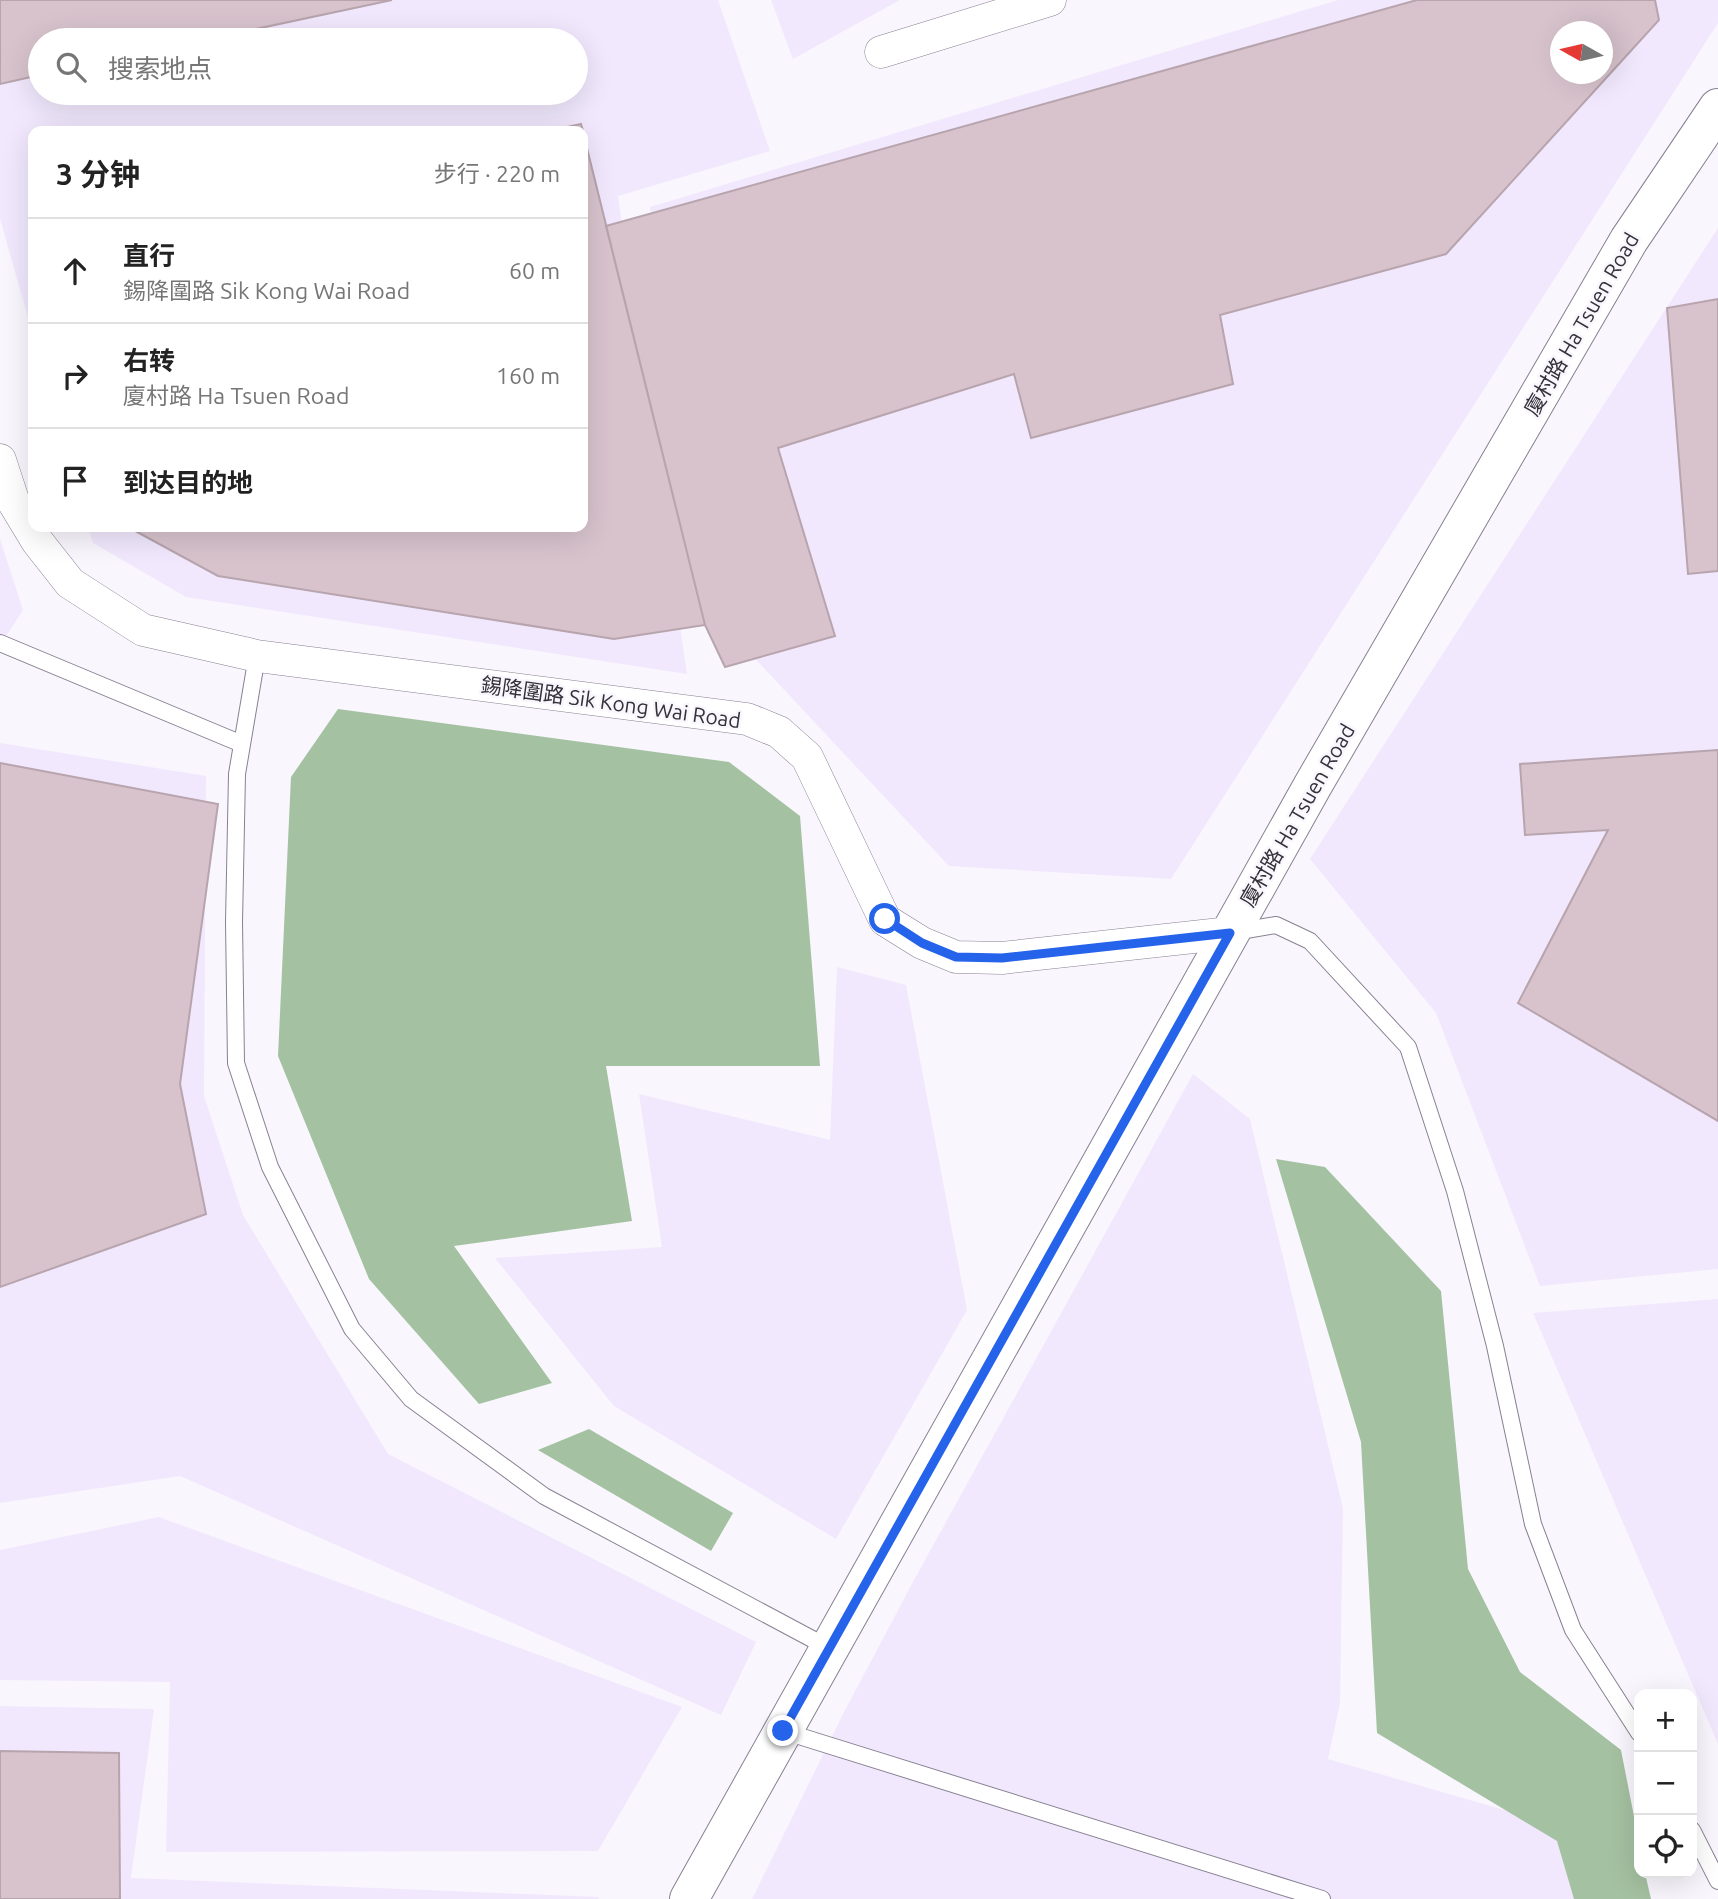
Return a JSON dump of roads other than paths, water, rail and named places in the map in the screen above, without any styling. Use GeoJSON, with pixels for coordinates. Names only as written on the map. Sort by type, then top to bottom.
{"type":"FeatureCollection","features":[{"type":"Feature","properties":{"kind":"street"},"geometry":{"type":"LineString","coordinates":[[881,52],[1050,0]]}},
{"type":"Feature","properties":{"kind":"street","name":"廈村路 Ha Tsuen Road"},"geometry":{"type":"LineString","coordinates":[[689,1899],[1313,785],[1629,240],[1718,108]]}},
{"type":"Feature","properties":{"kind":"street","name":"錫降圍路 Sik Kong Wai Road"},"geometry":{"type":"LineString","coordinates":[[0,460],[14,503],[28,526]]}},
{"type":"Feature","properties":{"kind":"street","name":"錫降圍路 Sik Kong Wai Road"},"geometry":{"type":"LineString","coordinates":[[32,532],[70,583],[143,630],[257,656],[747,719],[779,732],[807,757],[885,919],[922,943],[956,957],[1002,958],[1230,933]]}},
{"type":"Feature","properties":{"kind":"lane"},"geometry":{"type":"LineString","coordinates":[[0,643],[242,744]]}},
{"type":"Feature","properties":{"kind":"lane"},"geometry":{"type":"LineString","coordinates":[[257,656],[237,774],[234,908],[236,1063],[270,1167],[352,1329],[411,1399],[544,1496],[829,1648]]}},
{"type":"Feature","properties":{"kind":"lane"},"geometry":{"type":"LineString","coordinates":[[1230,933],[1276,925],[1310,941],[1408,1047],[1455,1191],[1495,1346],[1533,1524],[1573,1630],[1634,1725]]}},
{"type":"Feature","properties":{"kind":"lane"},"geometry":{"type":"LineString","coordinates":[[783,1731],[1322,1899]]}},
{"type":"Feature","properties":{"kind":"lane"},"geometry":{"type":"LineString","coordinates":[[1697,1840],[1718,1881]]}}]}
